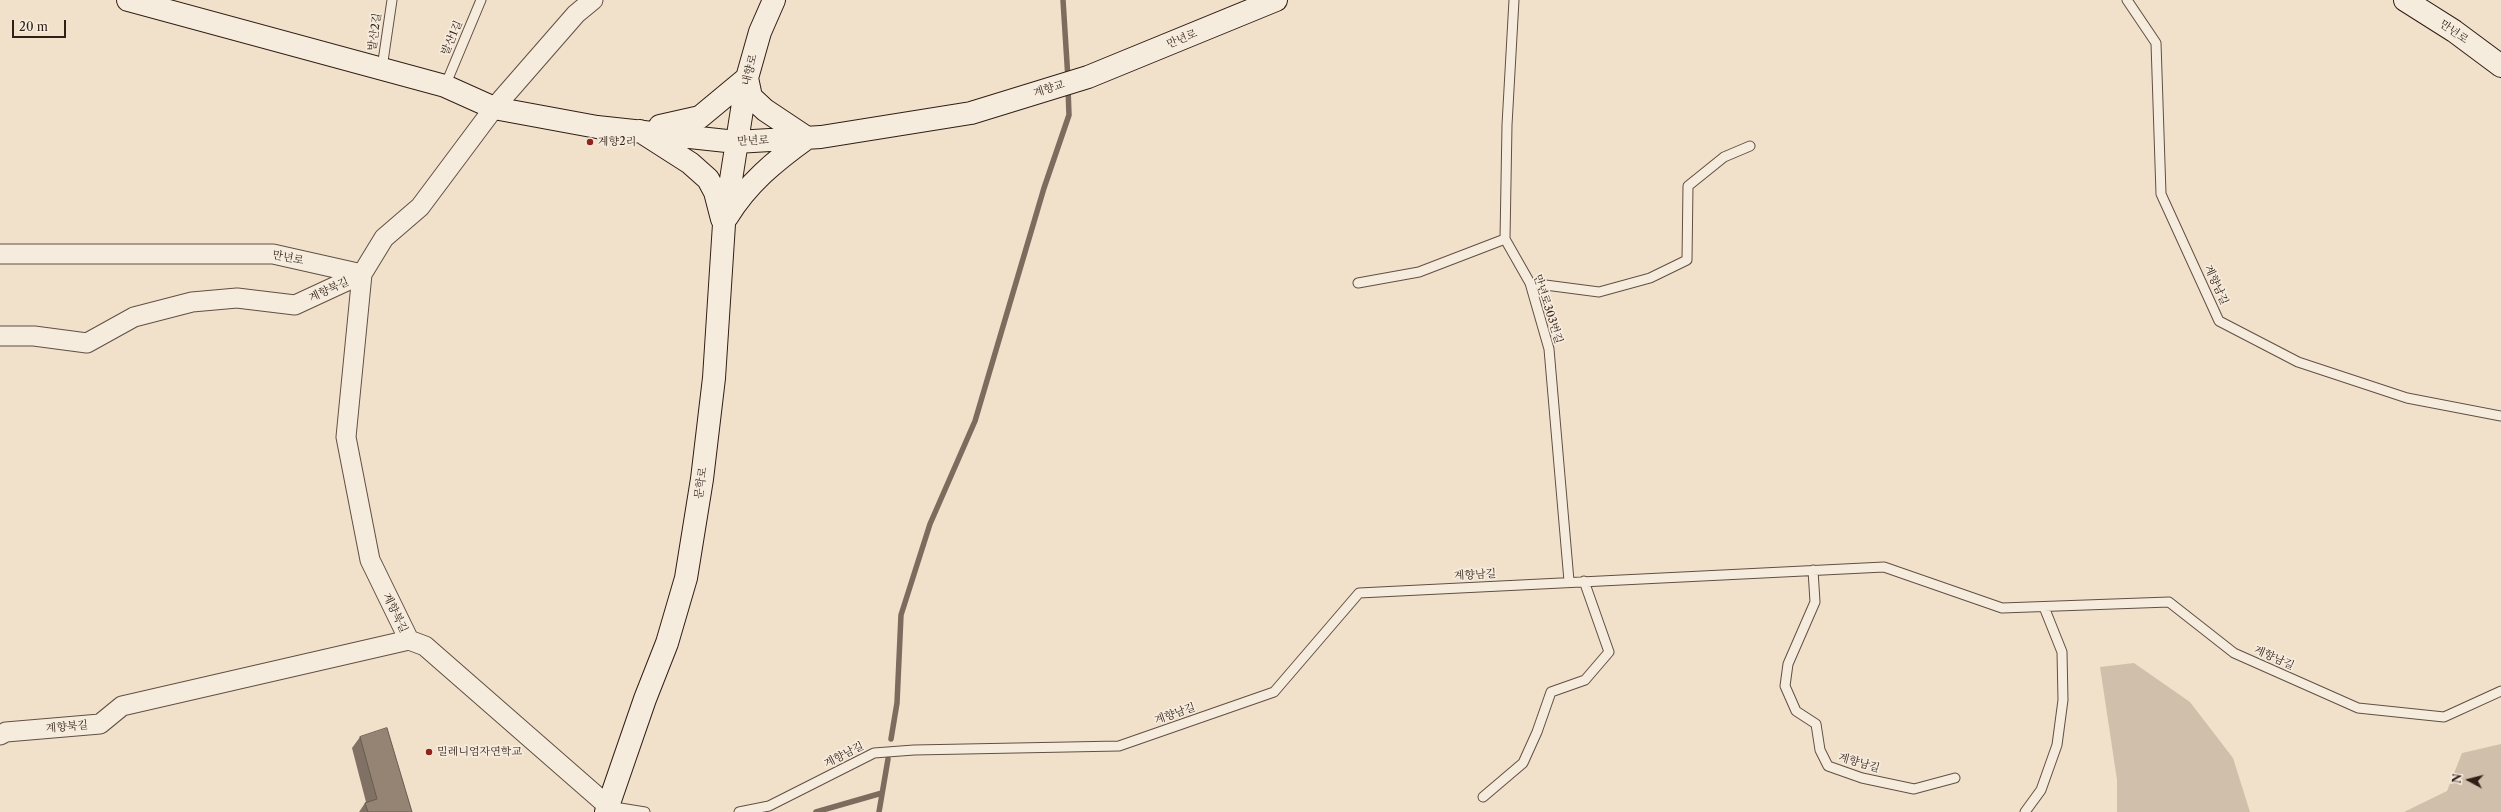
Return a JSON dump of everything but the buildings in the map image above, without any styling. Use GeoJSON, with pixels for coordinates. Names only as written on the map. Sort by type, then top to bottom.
{"type":"FeatureCollection","features":[{"type":"Feature","properties":{"kind":"main road","name":"만년로"},"geometry":{"type":"LineString","coordinates":[[128,0],[445,86],[494,108],[597,127],[638,130],[736,142],[807,138],[971,113],[1011,101]]}},
{"type":"Feature","properties":{"kind":"main road","name":"내향로"},"geometry":{"type":"LineString","coordinates":[[736,142],[747,78],[760,32],[774,0]]}},
{"type":"Feature","properties":{"kind":"main road","name":"만년로"},"geometry":{"type":"LineString","coordinates":[[1088,77],[1276,0]]}},
{"type":"Feature","properties":{"kind":"main road","name":"만년로"},"geometry":{"type":"LineString","coordinates":[[2405,0],[2454,31],[2501,66]]}},
{"type":"Feature","properties":{"kind":"main road","name":"계향교"},"geometry":{"type":"LineString","coordinates":[[1011,101],[1088,77]]}},
{"type":"Feature","properties":{"kind":"main road"},"geometry":{"type":"LineString","coordinates":[[638,130],[681,123],[700,117],[747,78],[751,97],[765,110],[807,138],[764,171],[737,201],[724,224]]}},
{"type":"Feature","properties":{"kind":"main road"},"geometry":{"type":"LineString","coordinates":[[638,130],[690,163],[708,179],[715,192],[724,224]]}},
{"type":"Feature","properties":{"kind":"main road","name":"문학로"},"geometry":{"type":"LineString","coordinates":[[607,809],[645,699],[667,643],[686,578],[702,479],[714,378],[724,224],[736,142]]}},
{"type":"Feature","properties":{"kind":"street"},"geometry":{"type":"LineString","coordinates":[[362,274],[384,238],[420,207],[494,108],[576,14],[593,0]]}},
{"type":"Feature","properties":{"kind":"street","name":"만년로"},"geometry":{"type":"LineString","coordinates":[[0,254],[273,254],[362,274]]}},
{"type":"Feature","properties":{"kind":"street","name":"계향북길"},"geometry":{"type":"LineString","coordinates":[[0,336],[34,336],[88,343],[134,317],[192,302],[237,298],[295,305],[362,274]]}},
{"type":"Feature","properties":{"kind":"street","name":"계향북길"},"geometry":{"type":"LineString","coordinates":[[362,274],[346,437],[370,560],[409,640]]}},
{"type":"Feature","properties":{"kind":"street","name":"계향북길"},"geometry":{"type":"LineString","coordinates":[[0,735],[6,732],[100,724],[122,706],[409,640],[425,646],[607,809]]}},
{"type":"Feature","properties":{"kind":"lane","name":"발산2길"},"geometry":{"type":"LineString","coordinates":[[382,68],[392,0]]}},
{"type":"Feature","properties":{"kind":"lane","name":"발산1길"},"geometry":{"type":"LineString","coordinates":[[445,86],[481,0]]}},
{"type":"Feature","properties":{"kind":"lane"},"geometry":{"type":"LineString","coordinates":[[1358,283],[1419,272],[1505,239],[1507,125],[1514,0]]}},
{"type":"Feature","properties":{"kind":"lane","name":"계향남길"},"geometry":{"type":"LineString","coordinates":[[2127,0],[2156,43],[2160,194],[2219,321],[2298,362],[2407,398],[2501,416]]}},
{"type":"Feature","properties":{"kind":"lane"},"geometry":{"type":"LineString","coordinates":[[1530,283],[1599,292],[1650,278],[1687,260],[1688,186],[1724,157],[1750,146]]}},
{"type":"Feature","properties":{"kind":"lane","name":"만년로303번길"},"geometry":{"type":"LineString","coordinates":[[1505,239],[1530,283],[1549,349],[1569,581]]}},
{"type":"Feature","properties":{"kind":"lane","name":"계향남길"},"geometry":{"type":"LineString","coordinates":[[738,812],[769,806],[874,753],[914,750],[1119,746],[1274,692],[1359,593],[1569,581],[1884,567],[2002,608],[2169,602],[2234,653],[2358,708],[2444,717],[2501,691]]}},
{"type":"Feature","properties":{"kind":"lane","name":"계향남길"},"geometry":{"type":"LineString","coordinates":[[1813,570],[1815,602],[1788,664],[1785,686],[1796,711],[1816,724],[1820,750],[1828,766],[1862,778],[1914,789],[1955,778]]}},
{"type":"Feature","properties":{"kind":"lane"},"geometry":{"type":"LineString","coordinates":[[1483,797],[1523,762],[1537,732],[1551,692],[1585,680],[1609,652],[1584,581]]}},
{"type":"Feature","properties":{"kind":"lane"},"geometry":{"type":"LineString","coordinates":[[2025,812],[2040,790],[2057,745],[2063,700],[2062,652],[2044,607]]}},
{"type":"Feature","properties":{"kind":"lane"},"geometry":{"type":"LineString","coordinates":[[607,809],[645,812]]}},
{"type":"Feature","properties":{"kind":"shaded area"},"geometry":{"type":"Polygon","coordinates":[[[2134,663],[2190,702],[2233,758],[2250,812],[2117,812],[2117,780],[2100,667],[2134,663]]]}},
{"type":"Feature","properties":{"kind":"shaded area"},"geometry":{"type":"Polygon","coordinates":[[[2501,744],[2501,812],[2404,812],[2447,791],[2462,753],[2501,744]]]}},
{"type":"Feature","properties":{"kind":"waterway"},"geometry":{"type":"LineString","coordinates":[[1063,0],[1068,79]]}},
{"type":"Feature","properties":{"kind":"waterway"},"geometry":{"type":"LineString","coordinates":[[891,739],[897,703],[901,615],[930,524],[975,421],[1044,188],[1069,115],[1068,88]]}},
{"type":"Feature","properties":{"kind":"waterway"},"geometry":{"type":"LineString","coordinates":[[879,812],[888,759]]}},
{"type":"Feature","properties":{"kind":"waterway"},"geometry":{"type":"LineString","coordinates":[[816,812],[882,793]]}},
{"type":"Feature","properties":{"kind":"place","name":"계향2리"},"geometry":{"type":"Point","coordinates":[590,142]}},
{"type":"Feature","properties":{"kind":"place","name":"밀레니엄자연학교"},"geometry":{"type":"Point","coordinates":[429,752]}}]}
